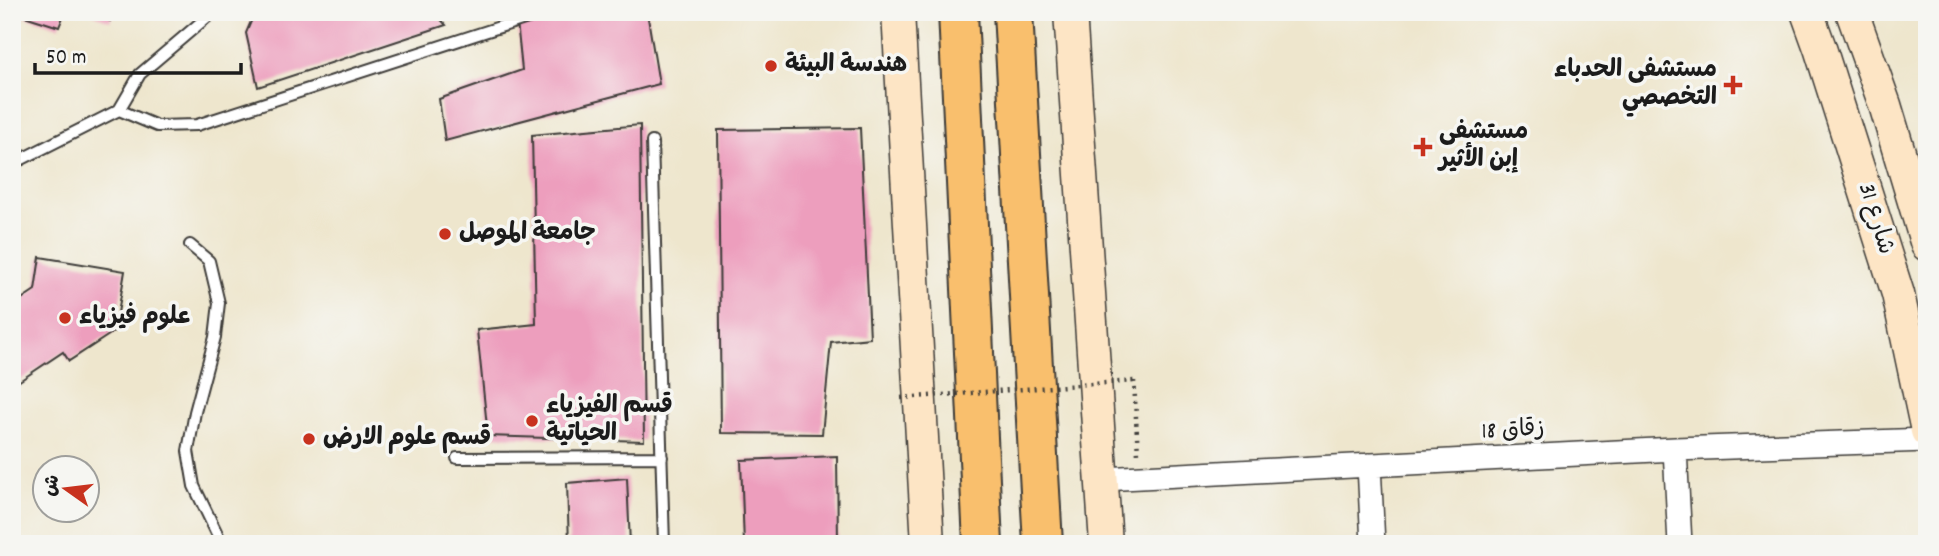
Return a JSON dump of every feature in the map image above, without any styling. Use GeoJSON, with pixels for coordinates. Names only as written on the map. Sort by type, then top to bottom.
{"type":"FeatureCollection","features":[{"type":"Feature","properties":{"kind":"highway"},"geometry":{"type":"LineString","coordinates":[[958,12],[983,544]]}},
{"type":"Feature","properties":{"kind":"highway"},"geometry":{"type":"LineString","coordinates":[[1013,12],[1043,544]]}},
{"type":"Feature","properties":{"kind":"main road"},"geometry":{"type":"LineString","coordinates":[[898,12],[928,544]]}},
{"type":"Feature","properties":{"kind":"main road"},"geometry":{"type":"LineString","coordinates":[[1070,12],[1106,544]]}},
{"type":"Feature","properties":{"kind":"main road","name":"شارع 31"},"geometry":{"type":"LineString","coordinates":[[1807,12],[1898,294],[1927,431]]}},
{"type":"Feature","properties":{"kind":"main road","name":"شارع 31"},"geometry":{"type":"LineString","coordinates":[[1852,12],[1885,105],[1927,245]]}},
{"type":"Feature","properties":{"kind":"street","name":"زقاق 18"},"geometry":{"type":"LineString","coordinates":[[1102,479],[1675,449],[1927,440]]}},
{"type":"Feature","properties":{"kind":"street"},"geometry":{"type":"LineString","coordinates":[[1675,449],[1680,544]]}},
{"type":"Feature","properties":{"kind":"street"},"geometry":{"type":"LineString","coordinates":[[1369,465],[1373,544]]}},
{"type":"Feature","properties":{"kind":"lane"},"geometry":{"type":"LineString","coordinates":[[12,164],[119,110],[140,74],[213,12]]}},
{"type":"Feature","properties":{"kind":"lane"},"geometry":{"type":"LineString","coordinates":[[119,110],[157,125],[197,125],[546,12]]}},
{"type":"Feature","properties":{"kind":"lane"},"geometry":{"type":"LineString","coordinates":[[652,142],[664,544]]}},
{"type":"Feature","properties":{"kind":"lane"},"geometry":{"type":"LineString","coordinates":[[190,244],[209,261],[219,303],[215,337],[195,412],[188,451],[194,486],[222,544]]}},
{"type":"Feature","properties":{"kind":"lane"},"geometry":{"type":"LineString","coordinates":[[457,458],[662,457]]}},
{"type":"Feature","properties":{"kind":"path"},"geometry":{"type":"LineString","coordinates":[[901,398],[1135,382],[1137,437]]}},
{"type":"Feature","properties":{"kind":"building"},"geometry":{"type":"Polygon","coordinates":[[[12,12],[65,12],[59,27],[12,12]]]}},
{"type":"Feature","properties":{"kind":"building"},"geometry":{"type":"Polygon","coordinates":[[[88,12],[113,12],[110,21],[88,12]]]}},
{"type":"Feature","properties":{"kind":"building"},"geometry":{"type":"Polygon","coordinates":[[[255,12],[434,12],[446,25],[258,87],[246,33],[255,12]]]}},
{"type":"Feature","properties":{"kind":"building"},"geometry":{"type":"Polygon","coordinates":[[[516,12],[647,12],[659,84],[445,141],[439,99],[522,70],[516,12]]]}},
{"type":"Feature","properties":{"kind":"building"},"geometry":{"type":"Polygon","coordinates":[[[640,125],[644,441],[488,436],[477,330],[536,324],[532,135],[640,125]]]}},
{"type":"Feature","properties":{"kind":"building"},"geometry":{"type":"Polygon","coordinates":[[[860,128],[870,338],[831,342],[822,434],[721,433],[718,130],[860,128]]]}},
{"type":"Feature","properties":{"kind":"building","name":"علوم فيزياء"},"geometry":{"type":"Polygon","coordinates":[[[40,257],[125,271],[115,331],[69,361],[63,352],[12,386],[12,301],[14,304],[35,290],[40,257]]]}},
{"type":"Feature","properties":{"kind":"building"},"geometry":{"type":"Polygon","coordinates":[[[837,456],[838,544],[744,544],[741,460],[837,456]]]}},
{"type":"Feature","properties":{"kind":"building"},"geometry":{"type":"Polygon","coordinates":[[[627,478],[630,544],[569,544],[567,483],[627,478]]]}},
{"type":"Feature","properties":{"kind":"place","name":"هندسة البيئة"},"geometry":{"type":"Point","coordinates":[771,66]}},
{"type":"Feature","properties":{"kind":"place","name":"مستشفى الحدباء التخصصي"},"geometry":{"type":"Point","coordinates":[1733,85]}},
{"type":"Feature","properties":{"kind":"place","name":"مستشفى إبن الأثير"},"geometry":{"type":"Point","coordinates":[1423,147]}},
{"type":"Feature","properties":{"kind":"place","name":"جامعة الموصل"},"geometry":{"type":"Point","coordinates":[445,234]}},
{"type":"Feature","properties":{"kind":"place","name":"علوم فيزياء"},"geometry":{"type":"Point","coordinates":[65,318]}},
{"type":"Feature","properties":{"kind":"place","name":"قسم الفيزياء الحياتية"},"geometry":{"type":"Point","coordinates":[532,421]}},
{"type":"Feature","properties":{"kind":"place","name":"قسم علوم الارض"},"geometry":{"type":"Point","coordinates":[309,439]}}]}
